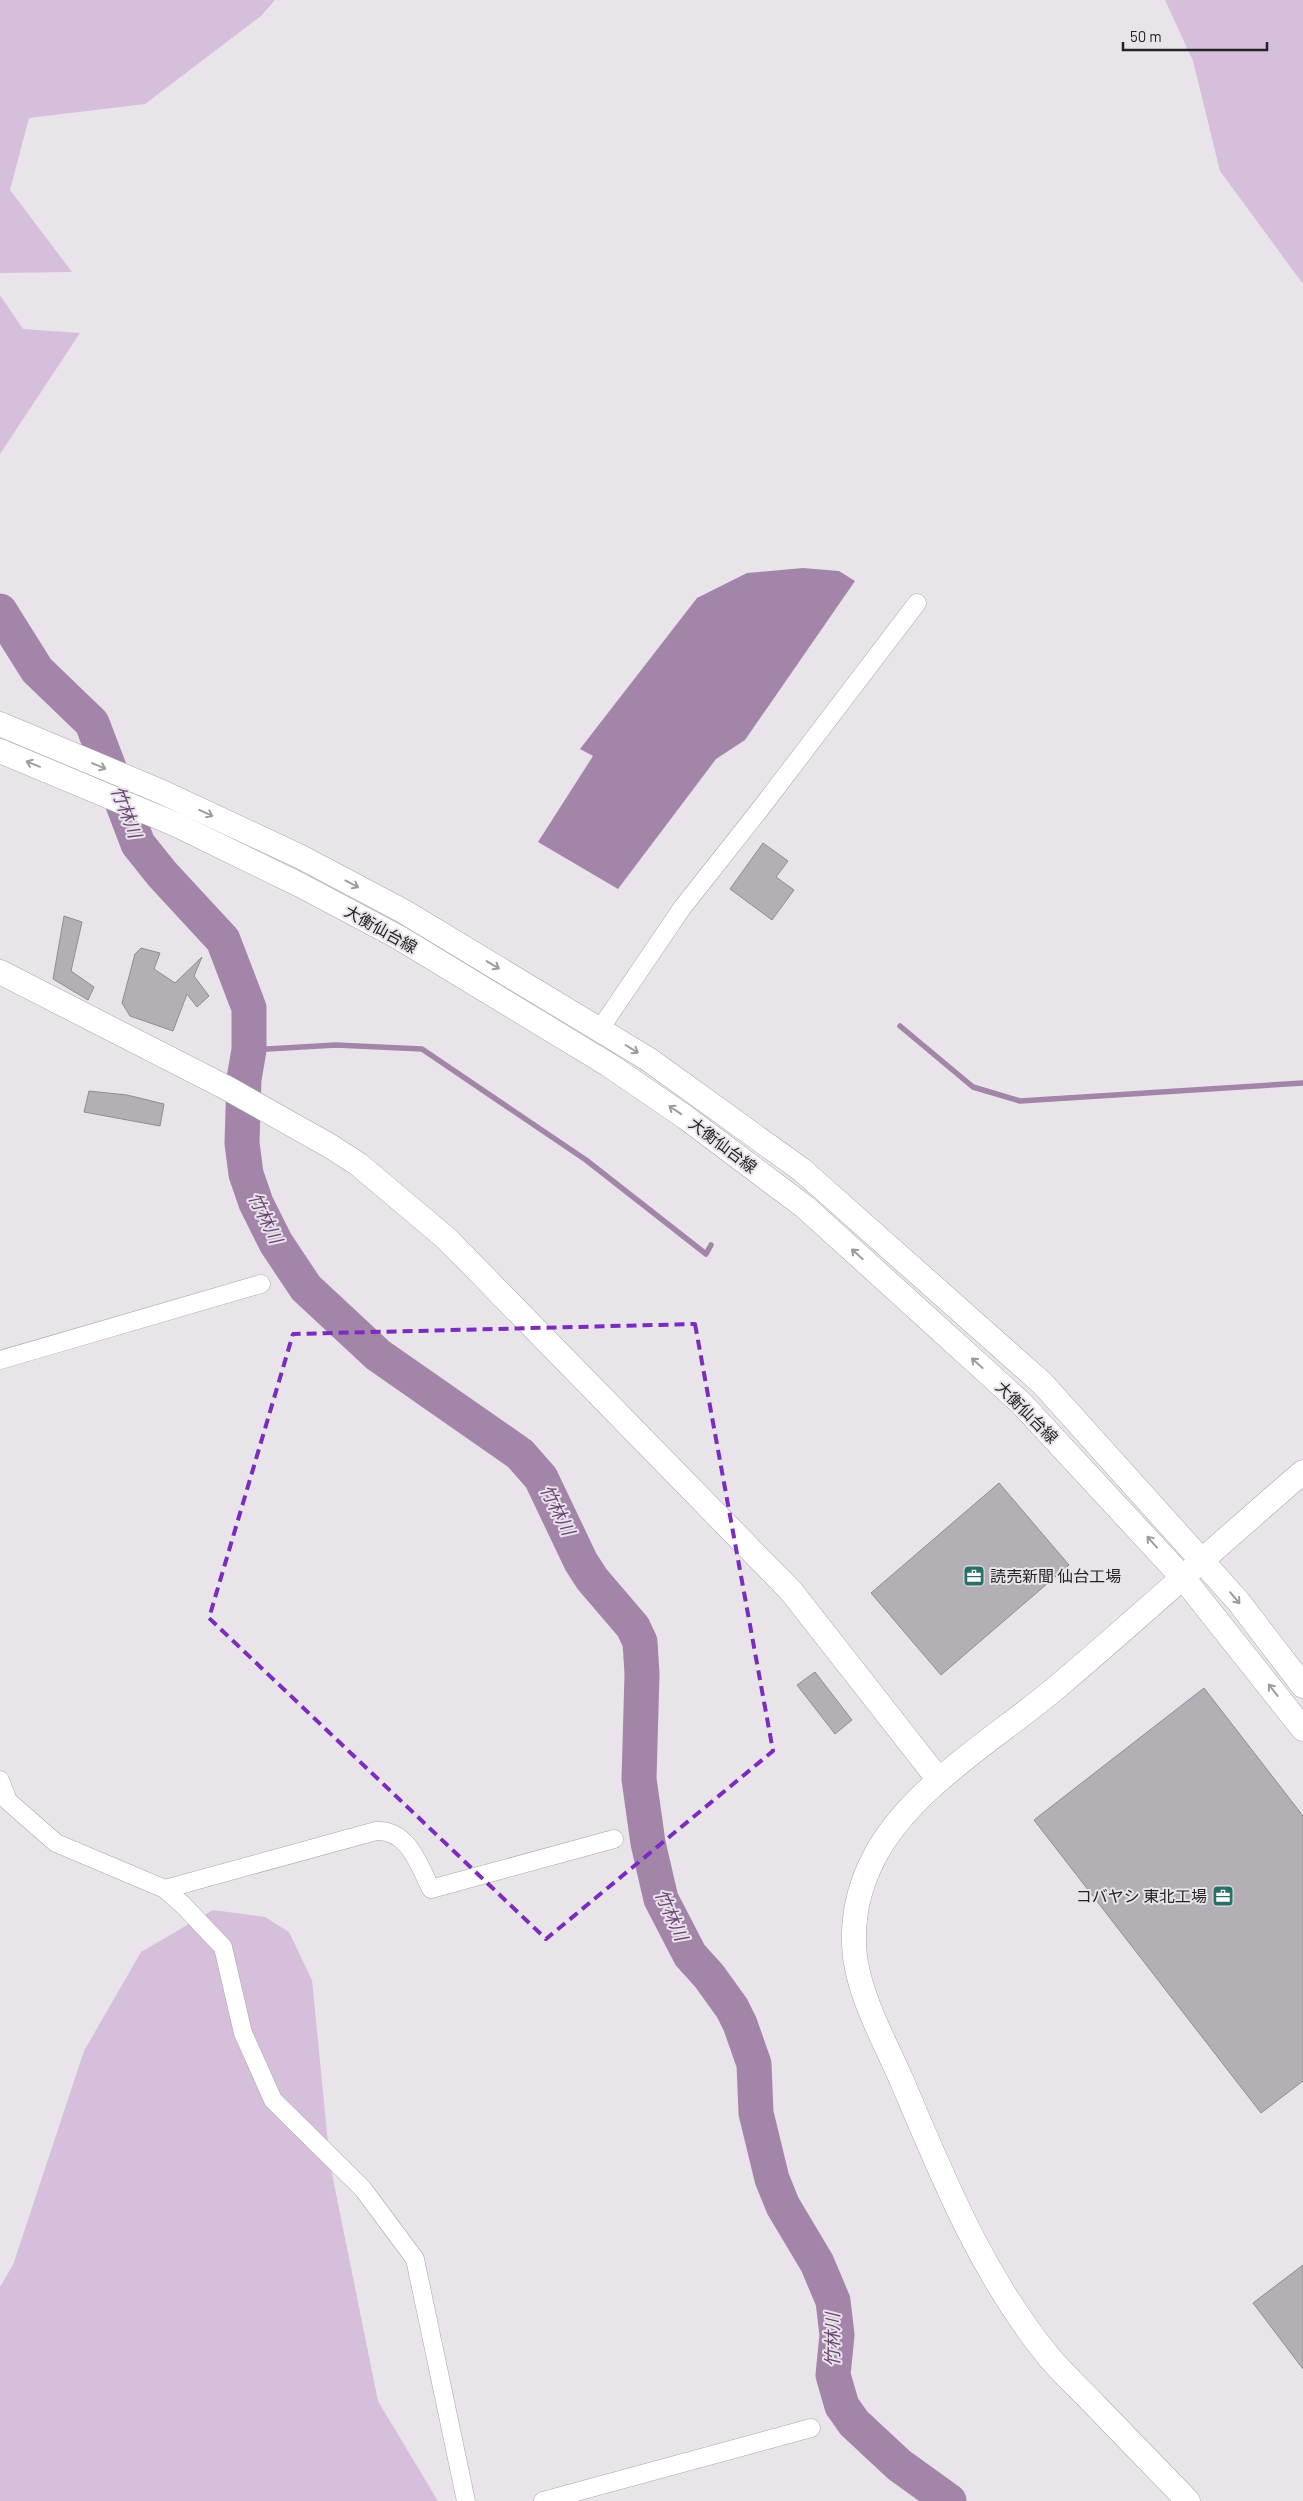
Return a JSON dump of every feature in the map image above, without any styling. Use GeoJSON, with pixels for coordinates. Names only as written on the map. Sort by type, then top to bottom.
{"type":"FeatureCollection","features":[{"type":"Feature","properties":{"kind":"main road","name":"大衡仙台線"},"geometry":{"type":"LineString","coordinates":[[0,724],[162,792],[301,857],[403,911],[648,1059],[802,1170],[875,1232],[1042,1383],[1204,1561],[1238,1601],[1303,1686]]}},
{"type":"Feature","properties":{"kind":"main road","name":"大衡仙台線"},"geometry":{"type":"LineString","coordinates":[[0,751],[178,826],[300,885],[398,937],[609,1065],[709,1135],[805,1207],[1021,1403],[1184,1579],[1303,1729]]}},
{"type":"Feature","properties":{"kind":"main road"},"geometry":{"type":"LineString","coordinates":[[0,972],[268,1110],[358,1164],[447,1239],[791,1591],[939,1780]]}},
{"type":"Feature","properties":{"kind":"main road"},"geometry":{"type":"LineString","coordinates":[[1188,2501],[1050,2358],[983,2262],[950,2192],[868,2005],[855,1958],[857,1899],[879,1849],[897,1824],[939,1780],[1053,1691],[1184,1579],[1303,1472]]}},
{"type":"Feature","properties":{"kind":"street"},"geometry":{"type":"LineString","coordinates":[[600,1029],[682,908],[762,808],[917,603]]}},
{"type":"Feature","properties":{"kind":"street"},"geometry":{"type":"LineString","coordinates":[[0,1360],[261,1284]]}},
{"type":"Feature","properties":{"kind":"street"},"geometry":{"type":"LineString","coordinates":[[0,1782],[8,1801],[56,1843],[165,1889],[223,1947],[243,2033],[273,2100],[364,2189],[415,2259],[466,2501]]}},
{"type":"Feature","properties":{"kind":"street"},"geometry":{"type":"LineString","coordinates":[[165,1889],[376,1831],[385,1830],[398,1835],[414,1854],[431,1889],[614,1839]]}},
{"type":"Feature","properties":{"kind":"street"},"geometry":{"type":"LineString","coordinates":[[542,2501],[811,2428]]}},
{"type":"Feature","properties":{"kind":"highlighted area"},"geometry":{"type":"Polygon","coordinates":[[[695,1324],[773,1751],[546,1939],[209,1618],[293,1334],[695,1324]]]}},
{"type":"Feature","properties":{"kind":"shaded area"},"geometry":{"type":"Polygon","coordinates":[[[0,0],[275,0],[261,16],[145,104],[29,118],[10,190],[72,272],[0,273],[0,0]]]}},
{"type":"Feature","properties":{"kind":"shaded area"},"geometry":{"type":"Polygon","coordinates":[[[1165,0],[1303,0],[1303,284],[1220,171],[1193,61],[1165,0]]]}},
{"type":"Feature","properties":{"kind":"shaded area"},"geometry":{"type":"Polygon","coordinates":[[[0,295],[23,329],[80,333],[0,454],[0,295]]]}},
{"type":"Feature","properties":{"kind":"shaded area"},"geometry":{"type":"Polygon","coordinates":[[[803,568],[839,571],[855,581],[745,740],[716,759],[618,889],[538,842],[593,756],[580,749],[697,598],[747,573],[803,568]]]}},
{"type":"Feature","properties":{"kind":"shaded area"},"geometry":{"type":"Polygon","coordinates":[[[213,1910],[265,1917],[289,1932],[312,1980],[330,2164],[378,2401],[438,2501],[0,2501],[0,2287],[13,2265],[84,2051],[141,1952],[213,1910]]]}},
{"type":"Feature","properties":{"kind":"building"},"geometry":{"type":"Polygon","coordinates":[[[763,843],[788,861],[776,877],[794,890],[772,920],[730,889],[763,843]]]}},
{"type":"Feature","properties":{"kind":"building"},"geometry":{"type":"Polygon","coordinates":[[[64,916],[82,922],[71,971],[94,987],[88,1000],[53,979],[64,916]]]}},
{"type":"Feature","properties":{"kind":"building"},"geometry":{"type":"Polygon","coordinates":[[[141,948],[160,953],[154,969],[175,983],[202,957],[194,976],[209,996],[197,1007],[187,994],[173,1031],[130,1016],[122,1003],[135,954],[141,948]]]}},
{"type":"Feature","properties":{"kind":"building"},"geometry":{"type":"Polygon","coordinates":[[[89,1091],[127,1095],[164,1104],[160,1126],[84,1112],[89,1091]]]}},
{"type":"Feature","properties":{"kind":"building"},"geometry":{"type":"Polygon","coordinates":[[[999,1483],[1069,1565],[941,1675],[871,1593],[999,1483]]]}},
{"type":"Feature","properties":{"kind":"building"},"geometry":{"type":"Polygon","coordinates":[[[815,1672],[852,1720],[835,1734],[797,1685],[815,1672]]]}},
{"type":"Feature","properties":{"kind":"building"},"geometry":{"type":"Polygon","coordinates":[[[1204,1688],[1303,1816],[1303,2081],[1261,2113],[1034,1820],[1204,1688]]]}},
{"type":"Feature","properties":{"kind":"building"},"geometry":{"type":"Polygon","coordinates":[[[1303,2265],[1303,2369],[1253,2303],[1303,2265]]]}},
{"type":"Feature","properties":{"kind":"waterway","name":"竹林川"},"geometry":{"type":"LineString","coordinates":[[0,611],[37,670],[92,723],[138,844],[162,874],[223,940],[249,1008],[249,1050],[244,1079],[242,1143],[246,1174],[256,1203],[276,1243],[306,1288],[378,1355],[520,1454],[541,1478],[581,1562],[592,1579],[633,1627],[640,1642],[642,1674],[639,1779],[648,1843],[661,1899],[690,1955],[709,1976],[732,2008],[740,2024],[754,2064],[756,2113],[772,2179],[783,2206],[817,2263],[833,2301],[837,2335],[833,2375],[842,2406],[854,2423],[899,2465],[949,2501]]}},
{"type":"Feature","properties":{"kind":"waterway"},"geometry":{"type":"LineString","coordinates":[[900,1026],[973,1087],[1020,1101],[1303,1083]]}},
{"type":"Feature","properties":{"kind":"waterway"},"geometry":{"type":"LineString","coordinates":[[249,1050],[336,1045],[422,1049],[586,1160],[706,1254],[711,1245]]}},
{"type":"Feature","properties":{"kind":"place","name":"読売新聞 仙台工場"},"geometry":{"type":"Point","coordinates":[974,1576]}},
{"type":"Feature","properties":{"kind":"place","name":"コバヤシ 東北工場"},"geometry":{"type":"Point","coordinates":[1223,1896]}}]}
